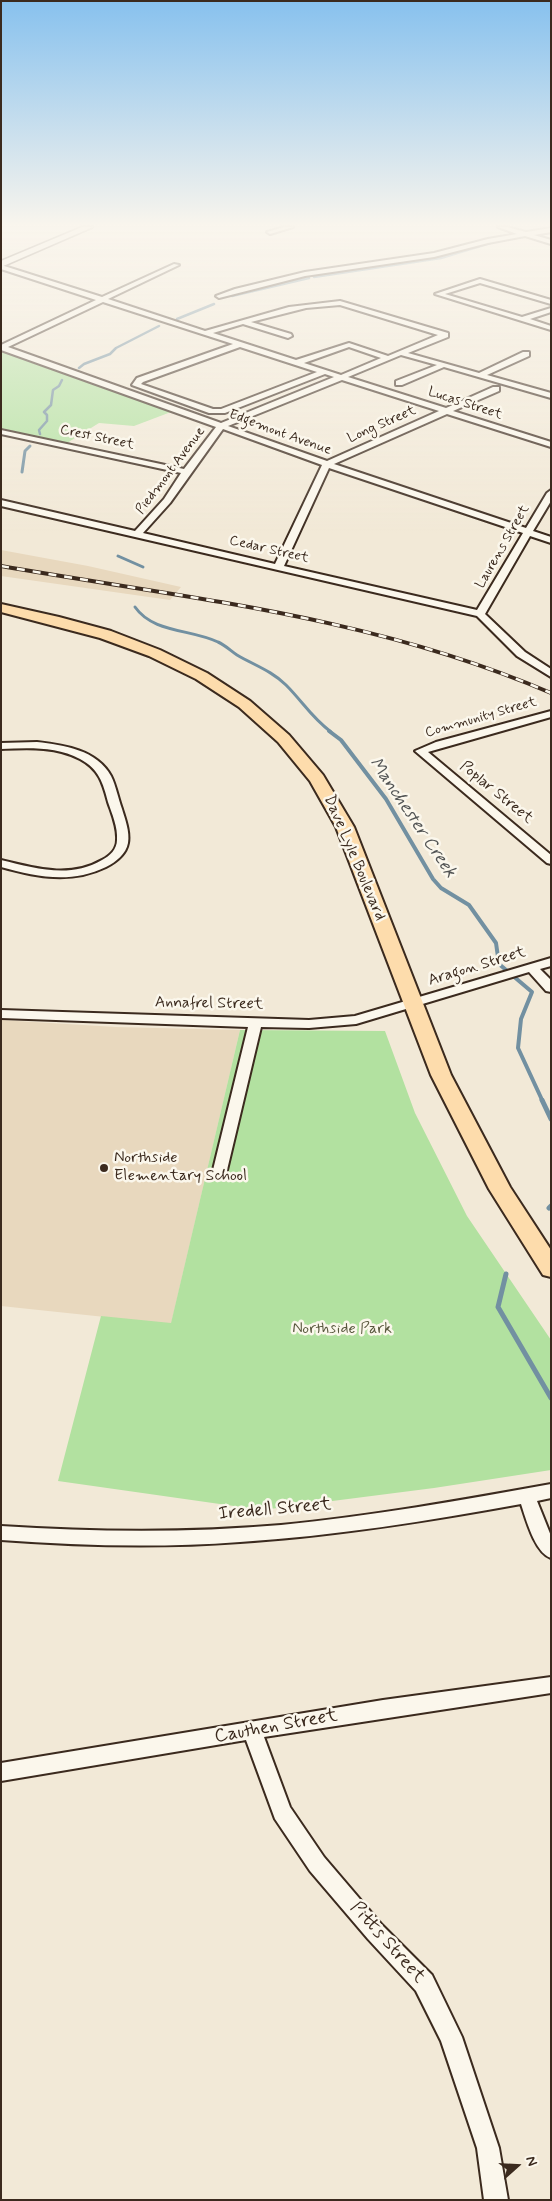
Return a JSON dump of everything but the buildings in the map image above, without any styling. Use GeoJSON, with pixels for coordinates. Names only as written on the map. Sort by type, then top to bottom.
{"type":"FeatureCollection","features":[{"type":"Feature","properties":{"kind":"main road","name":"Dave Lyle Boulevard"},"geometry":{"type":"LineString","coordinates":[[1,608],[86,628],[157,653],[208,679],[242,701],[285,738],[319,780],[333,803],[348,836],[441,1075],[500,1189],[551,1269]]}},
{"type":"Feature","properties":{"kind":"street"},"geometry":{"type":"LineString","coordinates":[[2,347],[40,330]]}},
{"type":"Feature","properties":{"kind":"street","name":"Lucas Street"},"geometry":{"type":"LineString","coordinates":[[195,330],[551,445]]}},
{"type":"Feature","properties":{"kind":"street"},"geometry":{"type":"LineString","coordinates":[[205,333],[217,330]]}},
{"type":"Feature","properties":{"kind":"street"},"geometry":{"type":"LineString","coordinates":[[269,330],[288,336]]}},
{"type":"Feature","properties":{"kind":"street","name":"Piedmont Avenue"},"geometry":{"type":"LineString","coordinates":[[138,534],[167,501],[186,472],[221,426],[445,335],[428,330]]}},
{"type":"Feature","properties":{"kind":"street"},"geometry":{"type":"LineString","coordinates":[[241,344],[140,380],[136,385],[212,411],[222,412],[326,371]]}},
{"type":"Feature","properties":{"kind":"street"},"geometry":{"type":"LineString","coordinates":[[298,362],[349,345],[390,357]]}},
{"type":"Feature","properties":{"kind":"street","name":"Edgemont Avenue"},"geometry":{"type":"LineString","coordinates":[[2,347],[326,464],[551,540]]}},
{"type":"Feature","properties":{"kind":"street"},"geometry":{"type":"LineString","coordinates":[[401,353],[551,396]]}},
{"type":"Feature","properties":{"kind":"street"},"geometry":{"type":"LineString","coordinates":[[482,375],[526,354]]}},
{"type":"Feature","properties":{"kind":"street"},"geometry":{"type":"LineString","coordinates":[[399,382],[444,365]]}},
{"type":"Feature","properties":{"kind":"street","name":"Long Street"},"geometry":{"type":"LineString","coordinates":[[326,464],[496,389]]}},
{"type":"Feature","properties":{"kind":"street","name":"Crest Street"},"geometry":{"type":"LineString","coordinates":[[1,432],[186,472]]}},
{"type":"Feature","properties":{"kind":"street"},"geometry":{"type":"LineString","coordinates":[[279,566],[326,464]]}},
{"type":"Feature","properties":{"kind":"street","name":"Laurens Street"},"geometry":{"type":"LineString","coordinates":[[480,614],[551,493]]}},
{"type":"Feature","properties":{"kind":"street","name":"Cedar Street"},"geometry":{"type":"LineString","coordinates":[[1,503],[480,614]]}},
{"type":"Feature","properties":{"kind":"street"},"geometry":{"type":"LineString","coordinates":[[480,614],[516,650],[549,673]]}},
{"type":"Feature","properties":{"kind":"street","name":"Community Street"},"geometry":{"type":"LineString","coordinates":[[420,751],[551,714]]}},
{"type":"Feature","properties":{"kind":"street"},"geometry":{"type":"LineString","coordinates":[[1,746],[57,748],[82,756],[94,763],[105,774],[123,838],[120,851],[115,856],[99,867],[81,873],[48,875],[1,863]]}},
{"type":"Feature","properties":{"kind":"street","name":"Poplar Street"},"geometry":{"type":"LineString","coordinates":[[420,751],[551,861]]}},
{"type":"Feature","properties":{"kind":"street","name":"Aragon Street"},"geometry":{"type":"LineString","coordinates":[[413,1004],[551,962]]}},
{"type":"Feature","properties":{"kind":"street"},"geometry":{"type":"LineString","coordinates":[[532,968],[551,988]]}},
{"type":"Feature","properties":{"kind":"street","name":"Annafrel Street"},"geometry":{"type":"LineString","coordinates":[[1,1014],[309,1024],[356,1020],[413,1004]]}},
{"type":"Feature","properties":{"kind":"street"},"geometry":{"type":"LineString","coordinates":[[220,1170],[255,1023]]}},
{"type":"Feature","properties":{"kind":"street","name":"Iredell Street"},"geometry":{"type":"LineString","coordinates":[[1,1533],[53,1537],[209,1537],[320,1528],[551,1490]]}},
{"type":"Feature","properties":{"kind":"street"},"geometry":{"type":"LineString","coordinates":[[526,1495],[542,1537],[551,1552]]}},
{"type":"Feature","properties":{"kind":"street","name":"Cauthen Street"},"geometry":{"type":"LineString","coordinates":[[1,1772],[383,1709],[551,1685]]}},
{"type":"Feature","properties":{"kind":"street","name":"Pitts Street"},"geometry":{"type":"LineString","coordinates":[[252,1732],[282,1812],[312,1856],[375,1932],[424,1983],[454,2046],[488,2148],[496,2200]]}},
{"type":"Feature","properties":{"kind":"shaded area"},"geometry":{"type":"Polygon","coordinates":[[[1,550],[88,566],[181,587],[170,600],[1,576],[1,550]]]}},
{"type":"Feature","properties":{"kind":"shaded area","name":"Northside Elementary School"},"geometry":{"type":"Polygon","coordinates":[[[1,1020],[116,1027],[240,1030],[171,1324],[1,1306],[1,1020]]]}},
{"type":"Feature","properties":{"kind":"green space"},"geometry":{"type":"Polygon","coordinates":[[[1,350],[171,412],[134,426],[99,423],[67,443],[1,429],[1,350]]]}},
{"type":"Feature","properties":{"kind":"green space","name":"Northside Park"},"geometry":{"type":"Polygon","coordinates":[[[240,1030],[385,1031],[415,1113],[467,1216],[551,1340],[551,1470],[434,1488],[262,1510],[58,1481],[101,1316],[171,1323],[240,1030]]]}},
{"type":"Feature","properties":{"kind":"waterway"},"geometry":{"type":"LineString","coordinates":[[79,368],[84,364],[110,354],[116,348],[152,330]]}},
{"type":"Feature","properties":{"kind":"waterway"},"geometry":{"type":"LineString","coordinates":[[40,434],[39,430],[47,421],[47,415],[44,412],[51,405],[53,390],[59,386],[62,380]]}},
{"type":"Feature","properties":{"kind":"waterway"},"geometry":{"type":"LineString","coordinates":[[22,472],[25,451],[30,446]]}},
{"type":"Feature","properties":{"kind":"waterway"},"geometry":{"type":"LineString","coordinates":[[118,556],[143,567]]}},
{"type":"Feature","properties":{"kind":"waterway","name":"Manchester Creek"},"geometry":{"type":"LineString","coordinates":[[135,607],[152,622],[218,642],[237,655],[263,668],[286,685],[312,715],[331,732]]}},
{"type":"Feature","properties":{"kind":"waterway","name":"Manchester Creek"},"geometry":{"type":"LineString","coordinates":[[329,731],[341,740],[386,799],[433,879],[441,888],[469,905],[496,943],[499,964],[532,992],[521,1019],[518,1048],[543,1102]]}},
{"type":"Feature","properties":{"kind":"waterway","name":"Manchester Creek"},"geometry":{"type":"LineString","coordinates":[[542,1100],[551,1119]]}},
{"type":"Feature","properties":{"kind":"waterway","name":"Manchester Creek"},"geometry":{"type":"LineString","coordinates":[[506,1274],[498,1307],[551,1398]]}},
{"type":"Feature","properties":{"kind":"railway"},"geometry":{"type":"LineString","coordinates":[[1,566],[211,600],[348,628],[416,645],[483,667],[551,693]]}},
{"type":"Feature","properties":{"kind":"place","name":"Northside Elementary School"},"geometry":{"type":"Point","coordinates":[104,1168]}}]}
